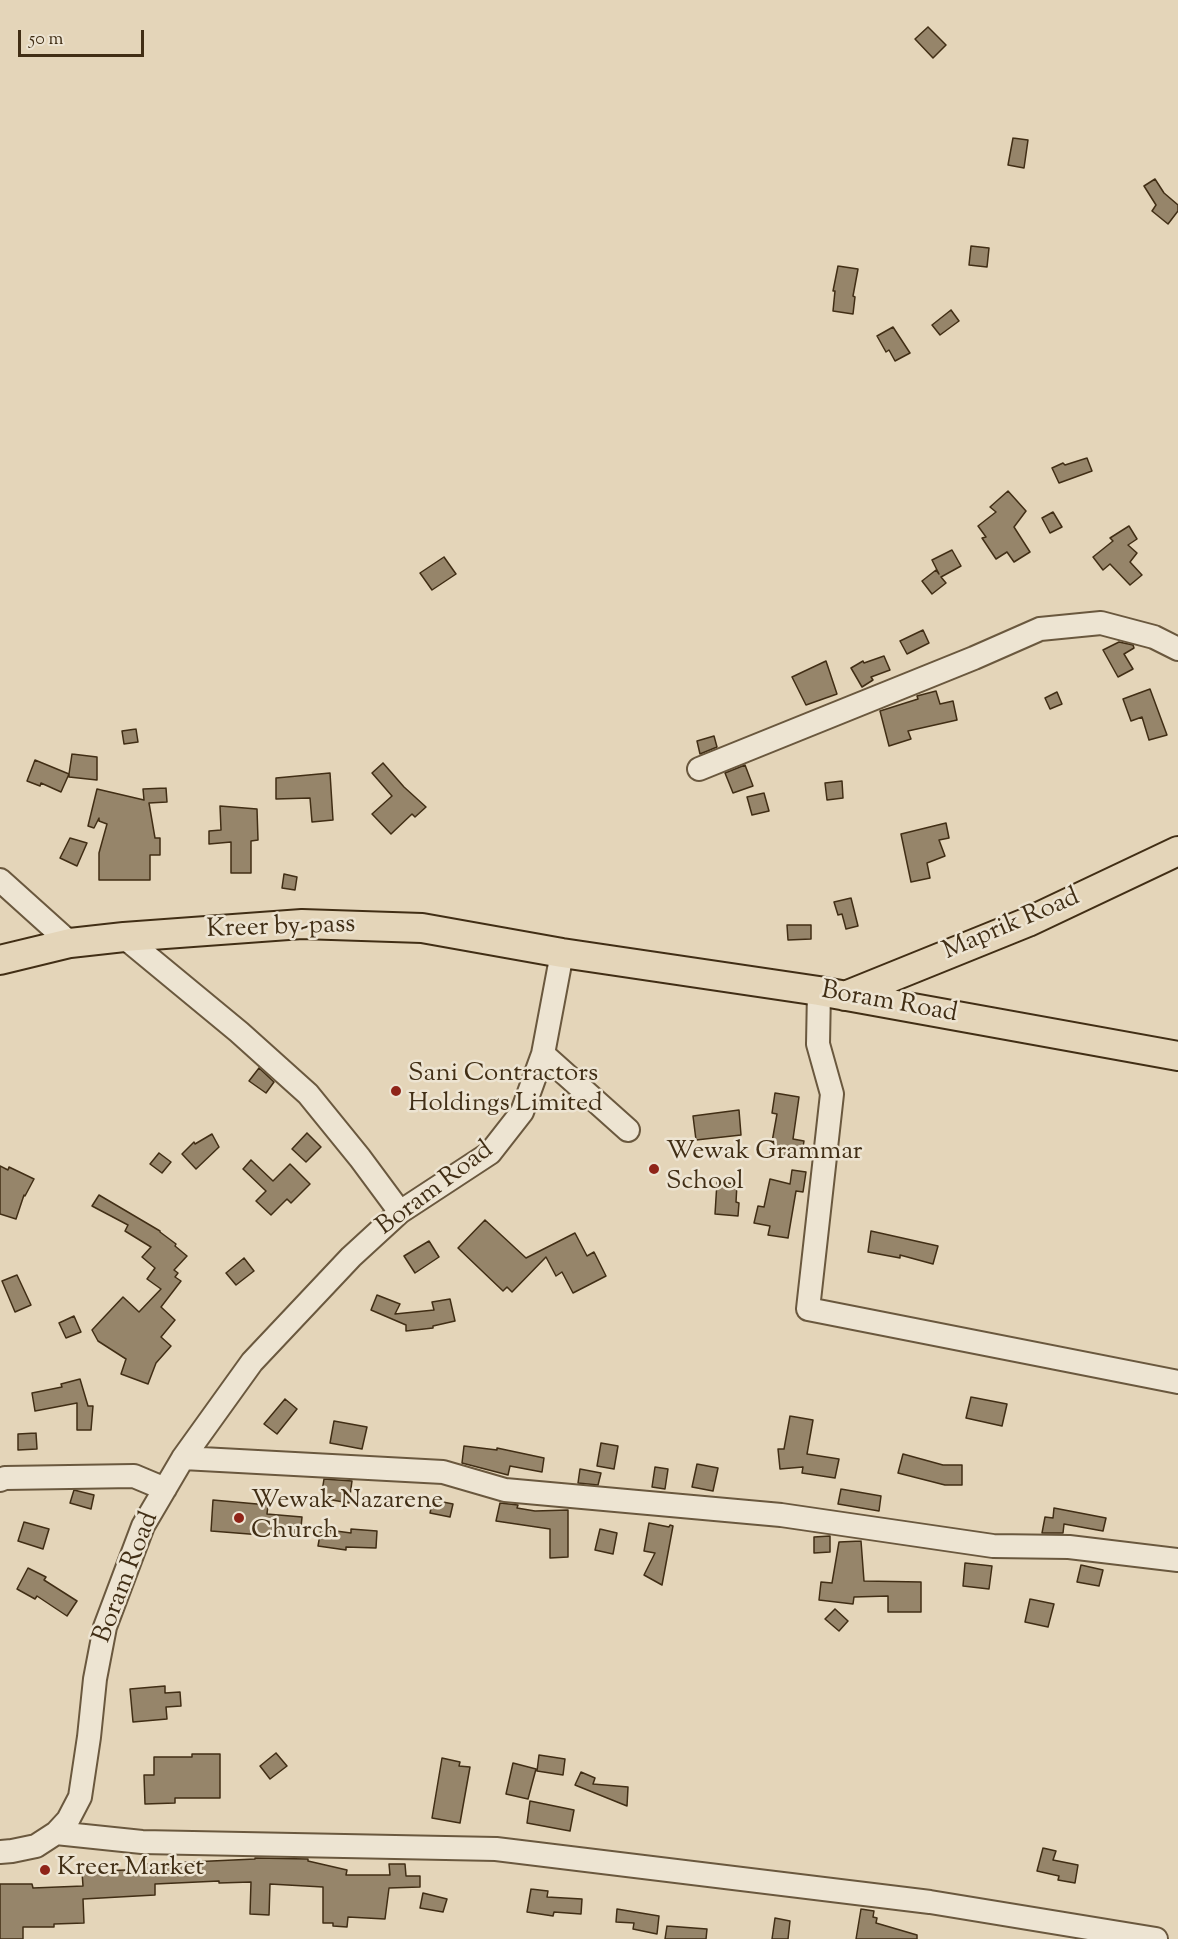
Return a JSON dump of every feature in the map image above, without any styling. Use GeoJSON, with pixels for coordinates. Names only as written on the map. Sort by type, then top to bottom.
{"type":"FeatureCollection","features":[{"type":"Feature","properties":{"kind":"main road","name":"Maprik Road"},"geometry":{"type":"LineString","coordinates":[[832,993],[1028,922],[1178,851]]}},
{"type":"Feature","properties":{"kind":"main road","name":"Kreer by-pass"},"geometry":{"type":"LineString","coordinates":[[0,960],[70,943],[302,924],[422,928],[562,953]]}},
{"type":"Feature","properties":{"kind":"main road","name":"Boram Road"},"geometry":{"type":"LineString","coordinates":[[562,953],[832,993],[1178,1056]]}},
{"type":"Feature","properties":{"kind":"street"},"geometry":{"type":"LineString","coordinates":[[699,768],[974,658],[1040,629],[1101,624],[1154,637],[1178,649]]}},
{"type":"Feature","properties":{"kind":"street"},"geometry":{"type":"LineString","coordinates":[[0,880],[70,943]]}},
{"type":"Feature","properties":{"kind":"street"},"geometry":{"type":"LineString","coordinates":[[124,937],[239,1032],[308,1094],[400,1212]]}},
{"type":"Feature","properties":{"kind":"street","name":"Boram Road"},"geometry":{"type":"LineString","coordinates":[[0,1852],[36,1846],[56,1833],[68,1820],[80,1797],[95,1679],[105,1627],[143,1526],[183,1458],[252,1362],[351,1257],[400,1212],[490,1154],[522,1112],[543,1054],[562,953]]}},
{"type":"Feature","properties":{"kind":"street"},"geometry":{"type":"LineString","coordinates":[[832,993],[818,1044],[832,1094],[808,1310],[1178,1382]]}},
{"type":"Feature","properties":{"kind":"street"},"geometry":{"type":"LineString","coordinates":[[543,1054],[628,1130]]}},
{"type":"Feature","properties":{"kind":"street"},"geometry":{"type":"LineString","coordinates":[[183,1458],[443,1472],[504,1490],[781,1515],[993,1546],[1069,1546],[1178,1560]]}},
{"type":"Feature","properties":{"kind":"street"},"geometry":{"type":"LineString","coordinates":[[0,1480],[5,1478],[135,1476],[165,1489]]}},
{"type":"Feature","properties":{"kind":"street"},"geometry":{"type":"LineString","coordinates":[[56,1833],[142,1842],[496,1849],[930,1902],[1156,1939]]}},
{"type":"Feature","properties":{"kind":"building"},"geometry":{"type":"Polygon","coordinates":[[[928,27],[946,45],[933,58],[915,39],[928,27]]]}},
{"type":"Feature","properties":{"kind":"building"},"geometry":{"type":"Polygon","coordinates":[[[1013,138],[1028,140],[1024,168],[1008,165],[1013,138]]]}},
{"type":"Feature","properties":{"kind":"building"},"geometry":{"type":"Polygon","coordinates":[[[1155,179],[1164,193],[1178,205],[1178,211],[1168,224],[1152,211],[1156,205],[1144,186],[1155,179]]]}},
{"type":"Feature","properties":{"kind":"building"},"geometry":{"type":"Polygon","coordinates":[[[971,246],[989,248],[987,267],[969,265],[971,246]]]}},
{"type":"Feature","properties":{"kind":"building"},"geometry":{"type":"Polygon","coordinates":[[[838,266],[858,269],[853,296],[855,297],[853,314],[833,311],[835,291],[833,291],[838,266]]]}},
{"type":"Feature","properties":{"kind":"building"},"geometry":{"type":"Polygon","coordinates":[[[951,310],[959,321],[940,335],[932,325],[951,310]]]}},
{"type":"Feature","properties":{"kind":"building"},"geometry":{"type":"Polygon","coordinates":[[[893,327],[910,353],[895,361],[889,350],[886,352],[877,336],[893,327]]]}},
{"type":"Feature","properties":{"kind":"building"},"geometry":{"type":"Polygon","coordinates":[[[1087,458],[1092,471],[1059,483],[1052,468],[1087,458]]]}},
{"type":"Feature","properties":{"kind":"building"},"geometry":{"type":"Polygon","coordinates":[[[1008,491],[1026,511],[1014,527],[1030,552],[1014,562],[1007,552],[996,559],[982,538],[986,537],[978,526],[996,512],[990,507],[1008,491]]]}},
{"type":"Feature","properties":{"kind":"building"},"geometry":{"type":"Polygon","coordinates":[[[1053,512],[1062,527],[1050,533],[1042,518],[1053,512]]]}},
{"type":"Feature","properties":{"kind":"building"},"geometry":{"type":"Polygon","coordinates":[[[1129,526],[1137,539],[1128,545],[1137,553],[1130,562],[1142,575],[1130,585],[1110,564],[1103,570],[1093,557],[1113,541],[1110,538],[1129,526]]]}},
{"type":"Feature","properties":{"kind":"building"},"geometry":{"type":"Polygon","coordinates":[[[952,550],[961,566],[941,577],[946,583],[932,594],[922,581],[936,570],[939,574],[932,560],[952,550]]]}},
{"type":"Feature","properties":{"kind":"building"},"geometry":{"type":"Polygon","coordinates":[[[444,557],[456,574],[432,590],[420,573],[444,557]]]}},
{"type":"Feature","properties":{"kind":"building"},"geometry":{"type":"Polygon","coordinates":[[[923,630],[929,643],[907,654],[900,641],[923,630]]]}},
{"type":"Feature","properties":{"kind":"building"},"geometry":{"type":"Polygon","coordinates":[[[1119,642],[1133,645],[1134,648],[1124,654],[1133,669],[1118,677],[1103,650],[1119,642]]]}},
{"type":"Feature","properties":{"kind":"building"},"geometry":{"type":"Polygon","coordinates":[[[884,656],[890,670],[871,677],[873,680],[862,687],[851,668],[863,661],[864,663],[884,656]]]}},
{"type":"Feature","properties":{"kind":"building"},"geometry":{"type":"Polygon","coordinates":[[[826,661],[837,694],[806,705],[792,677],[826,661]]]}},
{"type":"Feature","properties":{"kind":"building"},"geometry":{"type":"Polygon","coordinates":[[[1150,689],[1167,735],[1149,740],[1142,717],[1131,721],[1123,699],[1150,689]]]}},
{"type":"Feature","properties":{"kind":"building"},"geometry":{"type":"Polygon","coordinates":[[[936,691],[940,704],[953,701],[957,720],[908,731],[911,739],[889,746],[880,711],[936,691]]]}},
{"type":"Feature","properties":{"kind":"building"},"geometry":{"type":"Polygon","coordinates":[[[1057,692],[1062,704],[1050,709],[1045,698],[1057,692]]]}},
{"type":"Feature","properties":{"kind":"building"},"geometry":{"type":"Polygon","coordinates":[[[136,729],[138,742],[124,744],[122,731],[136,729]]]}},
{"type":"Feature","properties":{"kind":"building"},"geometry":{"type":"Polygon","coordinates":[[[714,736],[717,747],[700,754],[697,741],[714,736]]]}},
{"type":"Feature","properties":{"kind":"building"},"geometry":{"type":"Polygon","coordinates":[[[72,754],[97,757],[97,780],[69,777],[72,754]]]}},
{"type":"Feature","properties":{"kind":"building"},"geometry":{"type":"Polygon","coordinates":[[[35,760],[69,774],[61,792],[41,783],[40,786],[27,781],[35,760]]]}},
{"type":"Feature","properties":{"kind":"building"},"geometry":{"type":"Polygon","coordinates":[[[383,763],[426,807],[415,817],[412,814],[391,834],[372,814],[392,796],[372,773],[383,763]]]}},
{"type":"Feature","properties":{"kind":"building"},"geometry":{"type":"Polygon","coordinates":[[[745,765],[753,786],[733,793],[725,773],[745,765]]]}},
{"type":"Feature","properties":{"kind":"building"},"geometry":{"type":"Polygon","coordinates":[[[330,773],[333,820],[312,822],[310,798],[276,799],[276,778],[330,773]]]}},
{"type":"Feature","properties":{"kind":"building"},"geometry":{"type":"Polygon","coordinates":[[[842,781],[843,798],[827,800],[825,783],[842,781]]]}},
{"type":"Feature","properties":{"kind":"building"},"geometry":{"type":"Polygon","coordinates":[[[166,788],[167,802],[149,803],[155,838],[160,838],[160,855],[150,855],[150,880],[99,880],[99,853],[107,824],[99,821],[99,818],[94,828],[88,826],[97,789],[144,800],[143,789],[166,788]]]}},
{"type":"Feature","properties":{"kind":"building"},"geometry":{"type":"Polygon","coordinates":[[[764,793],[769,811],[752,815],[747,797],[764,793]]]}},
{"type":"Feature","properties":{"kind":"building"},"geometry":{"type":"Polygon","coordinates":[[[220,806],[257,809],[258,840],[251,841],[251,873],[231,873],[231,842],[209,844],[209,831],[221,830],[220,806]]]}},
{"type":"Feature","properties":{"kind":"building"},"geometry":{"type":"Polygon","coordinates":[[[946,823],[949,838],[939,840],[945,856],[927,863],[930,878],[911,882],[901,834],[946,823]]]}},
{"type":"Feature","properties":{"kind":"building"},"geometry":{"type":"Polygon","coordinates":[[[70,838],[87,843],[77,866],[60,858],[70,838]]]}},
{"type":"Feature","properties":{"kind":"building"},"geometry":{"type":"Polygon","coordinates":[[[284,874],[297,877],[295,890],[282,888],[284,874]]]}},
{"type":"Feature","properties":{"kind":"building"},"geometry":{"type":"Polygon","coordinates":[[[851,898],[858,926],[846,929],[842,914],[838,915],[834,902],[851,898]]]}},
{"type":"Feature","properties":{"kind":"building"},"geometry":{"type":"Polygon","coordinates":[[[787,925],[811,925],[811,939],[788,940],[787,925]]]}},
{"type":"Feature","properties":{"kind":"building"},"geometry":{"type":"Polygon","coordinates":[[[259,1068],[274,1082],[266,1093],[249,1081],[259,1068]]]}},
{"type":"Feature","properties":{"kind":"building"},"geometry":{"type":"Polygon","coordinates":[[[775,1093],[799,1097],[793,1139],[804,1141],[801,1159],[770,1153],[777,1114],[772,1113],[775,1093]]]}},
{"type":"Feature","properties":{"kind":"building"},"geometry":{"type":"Polygon","coordinates":[[[739,1110],[741,1135],[696,1140],[693,1116],[739,1110]]]}},
{"type":"Feature","properties":{"kind":"building"},"geometry":{"type":"Polygon","coordinates":[[[307,1133],[321,1147],[306,1162],[292,1149],[307,1133]]]}},
{"type":"Feature","properties":{"kind":"building"},"geometry":{"type":"Polygon","coordinates":[[[212,1134],[219,1147],[196,1169],[182,1154],[194,1142],[195,1144],[212,1134]]]}},
{"type":"Feature","properties":{"kind":"building"},"geometry":{"type":"Polygon","coordinates":[[[159,1153],[171,1162],[162,1173],[150,1164],[159,1153]]]}},
{"type":"Feature","properties":{"kind":"building"},"geometry":{"type":"Polygon","coordinates":[[[251,1160],[273,1181],[290,1164],[310,1184],[291,1203],[287,1199],[271,1215],[256,1201],[266,1191],[243,1169],[251,1160]]]}},
{"type":"Feature","properties":{"kind":"building"},"geometry":{"type":"Polygon","coordinates":[[[0,1166],[8,1170],[9,1167],[34,1179],[24,1195],[16,1219],[0,1214],[0,1166]]]}},
{"type":"Feature","properties":{"kind":"building"},"geometry":{"type":"Polygon","coordinates":[[[792,1170],[806,1172],[803,1192],[796,1191],[788,1238],[768,1235],[770,1226],[754,1223],[758,1206],[764,1207],[770,1179],[790,1184],[792,1170]]]}},
{"type":"Feature","properties":{"kind":"building"},"geometry":{"type":"Polygon","coordinates":[[[717,1182],[737,1184],[738,1216],[715,1214],[717,1182]]]}},
{"type":"Feature","properties":{"kind":"building"},"geometry":{"type":"Polygon","coordinates":[[[99,1195],[160,1231],[187,1256],[174,1270],[178,1273],[175,1277],[181,1281],[161,1307],[175,1320],[161,1337],[171,1346],[156,1363],[148,1384],[121,1374],[126,1359],[98,1341],[92,1330],[123,1297],[139,1312],[161,1289],[147,1279],[155,1268],[142,1257],[151,1247],[125,1231],[128,1225],[92,1206],[99,1195]]]}},
{"type":"Feature","properties":{"kind":"building"},"geometry":{"type":"Polygon","coordinates":[[[485,1220],[526,1258],[575,1233],[587,1256],[594,1252],[606,1276],[573,1293],[562,1272],[556,1276],[546,1257],[512,1292],[507,1287],[503,1291],[458,1248],[485,1220]]]}},
{"type":"Feature","properties":{"kind":"building"},"geometry":{"type":"Polygon","coordinates":[[[871,1231],[938,1246],[933,1264],[900,1255],[900,1258],[868,1252],[871,1231]]]}},
{"type":"Feature","properties":{"kind":"building"},"geometry":{"type":"Polygon","coordinates":[[[429,1241],[439,1257],[415,1273],[404,1256],[429,1241]]]}},
{"type":"Feature","properties":{"kind":"building"},"geometry":{"type":"Polygon","coordinates":[[[244,1258],[254,1271],[236,1285],[226,1273],[244,1258]]]}},
{"type":"Feature","properties":{"kind":"building"},"geometry":{"type":"Polygon","coordinates":[[[17,1275],[31,1305],[15,1312],[2,1281],[17,1275]]]}},
{"type":"Feature","properties":{"kind":"building"},"geometry":{"type":"Polygon","coordinates":[[[377,1295],[400,1304],[395,1314],[434,1310],[432,1302],[450,1299],[455,1321],[433,1326],[433,1328],[406,1331],[406,1325],[371,1310],[377,1295]]]}},
{"type":"Feature","properties":{"kind":"building"},"geometry":{"type":"Polygon","coordinates":[[[74,1316],[81,1332],[66,1338],[59,1323],[74,1316]]]}},
{"type":"Feature","properties":{"kind":"building"},"geometry":{"type":"Polygon","coordinates":[[[80,1379],[88,1406],[93,1406],[91,1430],[77,1430],[77,1403],[35,1411],[32,1393],[62,1387],[61,1384],[80,1379]]]}},
{"type":"Feature","properties":{"kind":"building"},"geometry":{"type":"Polygon","coordinates":[[[971,1397],[1007,1404],[1002,1426],[966,1418],[971,1397]]]}},
{"type":"Feature","properties":{"kind":"building"},"geometry":{"type":"Polygon","coordinates":[[[285,1399],[297,1409],[277,1434],[264,1424],[285,1399]]]}},
{"type":"Feature","properties":{"kind":"building"},"geometry":{"type":"Polygon","coordinates":[[[790,1416],[813,1420],[807,1454],[839,1459],[835,1478],[802,1473],[803,1467],[780,1469],[778,1449],[784,1449],[790,1416]]]}},
{"type":"Feature","properties":{"kind":"building"},"geometry":{"type":"Polygon","coordinates":[[[334,1421],[367,1427],[362,1449],[330,1443],[334,1421]]]}},
{"type":"Feature","properties":{"kind":"building"},"geometry":{"type":"Polygon","coordinates":[[[36,1433],[37,1449],[18,1450],[18,1434],[36,1433]]]}},
{"type":"Feature","properties":{"kind":"building"},"geometry":{"type":"Polygon","coordinates":[[[601,1443],[618,1446],[614,1469],[597,1466],[601,1443]]]}},
{"type":"Feature","properties":{"kind":"building"},"geometry":{"type":"Polygon","coordinates":[[[464,1446],[497,1450],[497,1448],[544,1458],[542,1472],[510,1466],[508,1475],[462,1463],[464,1446]]]}},
{"type":"Feature","properties":{"kind":"building"},"geometry":{"type":"Polygon","coordinates":[[[903,1454],[943,1465],[962,1465],[962,1485],[945,1485],[898,1473],[903,1454]]]}},
{"type":"Feature","properties":{"kind":"building"},"geometry":{"type":"Polygon","coordinates":[[[697,1464],[718,1468],[713,1491],[692,1487],[697,1464]]]}},
{"type":"Feature","properties":{"kind":"building"},"geometry":{"type":"Polygon","coordinates":[[[655,1467],[668,1469],[665,1489],[652,1487],[655,1467]]]}},
{"type":"Feature","properties":{"kind":"building"},"geometry":{"type":"Polygon","coordinates":[[[580,1469],[601,1473],[598,1485],[578,1483],[580,1469]]]}},
{"type":"Feature","properties":{"kind":"building"},"geometry":{"type":"Polygon","coordinates":[[[324,1479],[352,1481],[349,1503],[321,1498],[324,1479]]]}},
{"type":"Feature","properties":{"kind":"building"},"geometry":{"type":"Polygon","coordinates":[[[841,1489],[881,1496],[879,1511],[838,1504],[841,1489]]]}},
{"type":"Feature","properties":{"kind":"building"},"geometry":{"type":"Polygon","coordinates":[[[74,1490],[94,1495],[91,1509],[70,1503],[74,1490]]]}},
{"type":"Feature","properties":{"kind":"building","name":"Wewak Nazarene Church"},"geometry":{"type":"Polygon","coordinates":[[[213,1500],[268,1505],[267,1514],[302,1517],[300,1538],[211,1531],[213,1500]]]}},
{"type":"Feature","properties":{"kind":"building"},"geometry":{"type":"Polygon","coordinates":[[[433,1500],[453,1504],[450,1517],[430,1513],[433,1500]]]}},
{"type":"Feature","properties":{"kind":"building"},"geometry":{"type":"Polygon","coordinates":[[[500,1503],[518,1505],[517,1508],[535,1511],[568,1510],[568,1557],[550,1558],[550,1529],[496,1521],[500,1503]]]}},
{"type":"Feature","properties":{"kind":"building"},"geometry":{"type":"Polygon","coordinates":[[[1054,1508],[1106,1518],[1103,1531],[1064,1524],[1063,1533],[1042,1533],[1045,1517],[1053,1518],[1054,1508]]]}},
{"type":"Feature","properties":{"kind":"building"},"geometry":{"type":"Polygon","coordinates":[[[24,1522],[49,1529],[43,1549],[18,1541],[24,1522]]]}},
{"type":"Feature","properties":{"kind":"building"},"geometry":{"type":"Polygon","coordinates":[[[649,1523],[673,1526],[662,1585],[644,1575],[655,1553],[644,1551],[649,1523]]]}},
{"type":"Feature","properties":{"kind":"building"},"geometry":{"type":"Polygon","coordinates":[[[321,1529],[351,1533],[351,1529],[377,1531],[376,1548],[346,1547],[346,1550],[318,1546],[321,1529]]]}},
{"type":"Feature","properties":{"kind":"building"},"geometry":{"type":"Polygon","coordinates":[[[600,1529],[617,1533],[613,1554],[595,1550],[600,1529]]]}},
{"type":"Feature","properties":{"kind":"building"},"geometry":{"type":"Polygon","coordinates":[[[830,1536],[830,1552],[814,1553],[814,1537],[830,1536]]]}},
{"type":"Feature","properties":{"kind":"building"},"geometry":{"type":"Polygon","coordinates":[[[861,1541],[864,1581],[921,1582],[921,1612],[888,1612],[888,1596],[854,1597],[853,1604],[819,1600],[821,1582],[832,1583],[839,1542],[861,1541]]]}},
{"type":"Feature","properties":{"kind":"building"},"geometry":{"type":"Polygon","coordinates":[[[965,1563],[992,1566],[989,1589],[963,1586],[965,1563]]]}},
{"type":"Feature","properties":{"kind":"building"},"geometry":{"type":"Polygon","coordinates":[[[1081,1565],[1103,1570],[1099,1586],[1077,1582],[1081,1565]]]}},
{"type":"Feature","properties":{"kind":"building"},"geometry":{"type":"Polygon","coordinates":[[[28,1568],[46,1577],[44,1580],[77,1601],[67,1616],[37,1596],[35,1599],[17,1589],[28,1568]]]}},
{"type":"Feature","properties":{"kind":"building"},"geometry":{"type":"Polygon","coordinates":[[[1030,1599],[1054,1604],[1048,1627],[1025,1622],[1030,1599]]]}},
{"type":"Feature","properties":{"kind":"building"},"geometry":{"type":"Polygon","coordinates":[[[835,1609],[848,1621],[839,1631],[825,1619],[835,1609]]]}},
{"type":"Feature","properties":{"kind":"building"},"geometry":{"type":"Polygon","coordinates":[[[165,1686],[165,1693],[180,1692],[181,1706],[166,1707],[167,1719],[133,1722],[130,1689],[165,1686]]]}},
{"type":"Feature","properties":{"kind":"building"},"geometry":{"type":"Polygon","coordinates":[[[276,1753],[287,1766],[270,1779],[260,1766],[276,1753]]]}},
{"type":"Feature","properties":{"kind":"building"},"geometry":{"type":"Polygon","coordinates":[[[192,1754],[220,1754],[220,1798],[175,1798],[175,1803],[145,1804],[144,1775],[154,1775],[154,1757],[192,1757],[192,1754]]]}},
{"type":"Feature","properties":{"kind":"building"},"geometry":{"type":"Polygon","coordinates":[[[539,1755],[565,1759],[563,1775],[537,1771],[539,1755]]]}},
{"type":"Feature","properties":{"kind":"building"},"geometry":{"type":"Polygon","coordinates":[[[442,1758],[460,1762],[459,1766],[470,1767],[460,1823],[432,1818],[442,1758]]]}},
{"type":"Feature","properties":{"kind":"building"},"geometry":{"type":"Polygon","coordinates":[[[513,1763],[536,1769],[528,1799],[506,1794],[513,1763]]]}},
{"type":"Feature","properties":{"kind":"building"},"geometry":{"type":"Polygon","coordinates":[[[581,1772],[595,1778],[593,1784],[628,1787],[627,1806],[575,1785],[581,1772]]]}},
{"type":"Feature","properties":{"kind":"building"},"geometry":{"type":"Polygon","coordinates":[[[530,1801],[574,1810],[570,1831],[527,1823],[530,1801]]]}},
{"type":"Feature","properties":{"kind":"building"},"geometry":{"type":"Polygon","coordinates":[[[1043,1848],[1056,1851],[1053,1860],[1078,1865],[1075,1883],[1058,1880],[1059,1876],[1037,1871],[1043,1848]]]}},
{"type":"Feature","properties":{"kind":"building"},"geometry":{"type":"Polygon","coordinates":[[[255,1858],[308,1859],[308,1861],[347,1870],[346,1875],[390,1875],[389,1864],[405,1864],[406,1876],[420,1876],[420,1887],[389,1888],[385,1919],[348,1917],[347,1927],[323,1923],[323,1887],[270,1884],[269,1915],[250,1914],[251,1882],[155,1884],[155,1895],[83,1899],[84,1923],[54,1924],[54,1927],[23,1927],[23,1939],[0,1939],[0,1884],[32,1884],[33,1888],[83,1886],[82,1872],[147,1869],[147,1864],[255,1858]]]}},
{"type":"Feature","properties":{"kind":"building"},"geometry":{"type":"Polygon","coordinates":[[[531,1889],[548,1891],[547,1897],[582,1899],[581,1914],[554,1912],[553,1916],[527,1912],[531,1889]]]}},
{"type":"Feature","properties":{"kind":"building"},"geometry":{"type":"Polygon","coordinates":[[[423,1893],[447,1899],[443,1912],[420,1908],[423,1893]]]}},
{"type":"Feature","properties":{"kind":"building"},"geometry":{"type":"Polygon","coordinates":[[[617,1909],[659,1916],[657,1934],[633,1929],[634,1923],[616,1922],[617,1909]]]}},
{"type":"Feature","properties":{"kind":"building"},"geometry":{"type":"Polygon","coordinates":[[[861,1909],[874,1911],[873,1917],[877,1918],[876,1923],[917,1935],[917,1939],[856,1939],[861,1909]]]}},
{"type":"Feature","properties":{"kind":"building"},"geometry":{"type":"Polygon","coordinates":[[[775,1918],[790,1921],[788,1939],[772,1939],[775,1918]]]}},
{"type":"Feature","properties":{"kind":"building"},"geometry":{"type":"Polygon","coordinates":[[[667,1926],[707,1929],[706,1939],[665,1939],[667,1926]]]}},
{"type":"Feature","properties":{"kind":"place","name":"Sani Contractors Holdings Limited"},"geometry":{"type":"Point","coordinates":[396,1091]}},
{"type":"Feature","properties":{"kind":"place","name":"Wewak Grammar School"},"geometry":{"type":"Point","coordinates":[654,1169]}},
{"type":"Feature","properties":{"kind":"place","name":"Wewak Nazarene Church"},"geometry":{"type":"Point","coordinates":[239,1518]}},
{"type":"Feature","properties":{"kind":"place","name":"Kreer Market"},"geometry":{"type":"Point","coordinates":[45,1870]}}]}
